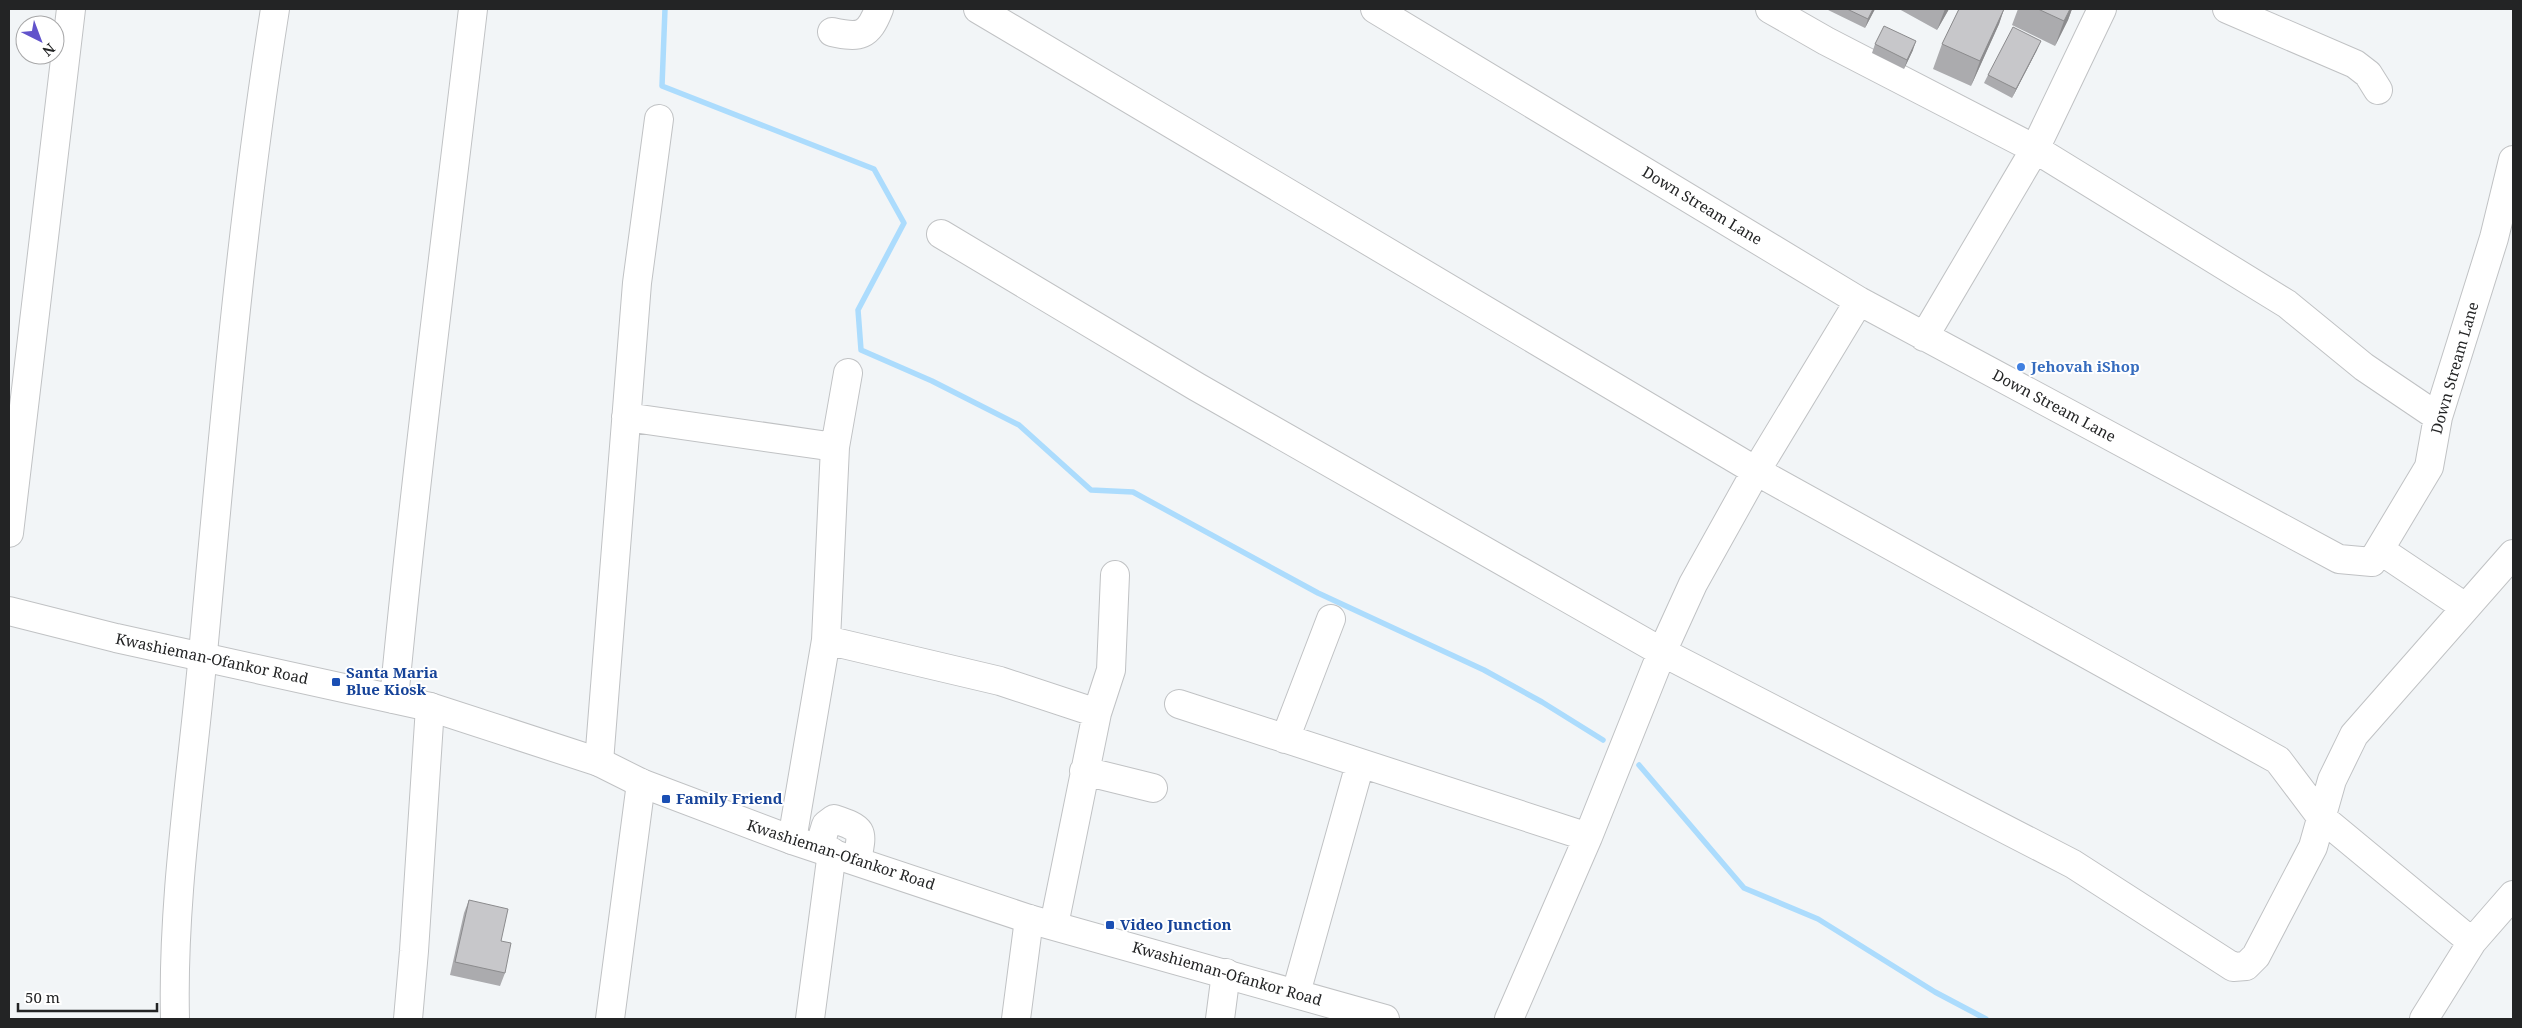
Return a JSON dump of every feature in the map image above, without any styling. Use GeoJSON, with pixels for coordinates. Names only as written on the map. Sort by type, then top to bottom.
{"type":"FeatureCollection","features":[{"type":"Feature","properties":{"kind":"street"},"geometry":{"type":"LineString","coordinates":[[9,533],[71,9]]}},
{"type":"Feature","properties":{"kind":"street"},"geometry":{"type":"LineString","coordinates":[[175,1019],[179,894],[203,657],[226,386],[258,116],[275,9]]}},
{"type":"Feature","properties":{"kind":"street"},"geometry":{"type":"LineString","coordinates":[[394,699],[412,510],[473,9]]}},
{"type":"Feature","properties":{"kind":"street"},"geometry":{"type":"LineString","coordinates":[[832,32],[853,37],[862,34],[872,26],[879,9]]}},
{"type":"Feature","properties":{"kind":"street"},"geometry":{"type":"LineString","coordinates":[[978,9],[1756,471],[2278,760],[2321,817],[2472,942]]}},
{"type":"Feature","properties":{"kind":"street","name":"Down Stream Lane"},"geometry":{"type":"LineString","coordinates":[[1375,9],[1860,301],[2339,559],[2372,562],[2429,468],[2438,417],[2494,238],[2513,160]]}},
{"type":"Feature","properties":{"kind":"street"},"geometry":{"type":"LineString","coordinates":[[1770,9],[1826,41],[2035,149],[2287,304],[2364,367],[2438,417]]}},
{"type":"Feature","properties":{"kind":"street"},"geometry":{"type":"LineString","coordinates":[[1924,337],[2035,149],[2102,9]]}},
{"type":"Feature","properties":{"kind":"street"},"geometry":{"type":"LineString","coordinates":[[2227,9],[2355,64],[2368,74],[2378,90]]}},
{"type":"Feature","properties":{"kind":"street"},"geometry":{"type":"LineString","coordinates":[[599,762],[637,283],[658,119]]}},
{"type":"Feature","properties":{"kind":"street"},"geometry":{"type":"LineString","coordinates":[[941,234],[1197,387],[1662,652],[2073,864],[2233,967],[2246,966],[2256,956],[2313,847],[2332,780],[2354,735],[2513,554]]}},
{"type":"Feature","properties":{"kind":"street"},"geometry":{"type":"LineString","coordinates":[[1509,1019],[1588,837],[1662,652],[1693,584],[1756,471],[1860,301]]}},
{"type":"Feature","properties":{"kind":"street"},"geometry":{"type":"LineString","coordinates":[[792,840],[826,640],[835,447],[848,372]]}},
{"type":"Feature","properties":{"kind":"street"},"geometry":{"type":"LineString","coordinates":[[626,417],[835,447]]}},
{"type":"Feature","properties":{"kind":"street"},"geometry":{"type":"LineString","coordinates":[[2380,550],[2465,607]]}},
{"type":"Feature","properties":{"kind":"street"},"geometry":{"type":"LineString","coordinates":[[1016,1019],[1084,771],[1097,713],[1111,670],[1115,575]]}},
{"type":"Feature","properties":{"kind":"street","name":"Kwashieman-Ofankor Road"},"geometry":{"type":"LineString","coordinates":[[9,611],[203,657],[430,707],[599,762],[641,783],[792,840],[1042,922],[1385,1019]]}},
{"type":"Feature","properties":{"kind":"street"},"geometry":{"type":"LineString","coordinates":[[1285,739],[1331,618]]}},
{"type":"Feature","properties":{"kind":"street"},"geometry":{"type":"LineString","coordinates":[[826,640],[1000,681],[1097,713]]}},
{"type":"Feature","properties":{"kind":"street"},"geometry":{"type":"LineString","coordinates":[[1179,704],[1588,837]]}},
{"type":"Feature","properties":{"kind":"street"},"geometry":{"type":"LineString","coordinates":[[408,1019],[430,707]]}},
{"type":"Feature","properties":{"kind":"street"},"geometry":{"type":"LineString","coordinates":[[1296,993],[1360,764]]}},
{"type":"Feature","properties":{"kind":"street"},"geometry":{"type":"LineString","coordinates":[[1084,771],[1154,788]]}},
{"type":"Feature","properties":{"kind":"street"},"geometry":{"type":"LineString","coordinates":[[610,1019],[641,783]]}},
{"type":"Feature","properties":{"kind":"street"},"geometry":{"type":"LineString","coordinates":[[810,1019],[836,854]]}},
{"type":"Feature","properties":{"kind":"street"},"geometry":{"type":"LineString","coordinates":[[2424,1019],[2472,942],[2513,895]]}},
{"type":"Feature","properties":{"kind":"street"},"geometry":{"type":"LineString","coordinates":[[1220,1019],[1226,973]]}},
{"type":"Feature","properties":{"kind":"building"},"geometry":{"type":"Polygon","coordinates":[[[1847,9],[1873,9],[1868,19],[1847,9]]]}},
{"type":"Feature","properties":{"kind":"building"},"geometry":{"type":"Polygon","coordinates":[[[1959,9],[2004,9],[1980,61],[1942,44],[1959,9]]]}},
{"type":"Feature","properties":{"kind":"building"},"geometry":{"type":"Polygon","coordinates":[[[2038,9],[2070,9],[2064,21],[2038,9]]]}},
{"type":"Feature","properties":{"kind":"building"},"geometry":{"type":"Polygon","coordinates":[[[1884,26],[1916,41],[1907,60],[1875,44],[1884,26]]]}},
{"type":"Feature","properties":{"kind":"building"},"geometry":{"type":"Polygon","coordinates":[[[2013,27],[2041,41],[2016,89],[1988,75],[2013,27]]]}},
{"type":"Feature","properties":{"kind":"building"},"geometry":{"type":"Polygon","coordinates":[[[469,900],[508,909],[501,941],[511,943],[505,973],[455,962],[469,900]]]}},
{"type":"Feature","properties":{"kind":"waterway"},"geometry":{"type":"LineString","coordinates":[[665,9],[662,86],[874,169],[904,223],[858,310],[861,350],[932,381],[1019,425],[1091,490],[1133,492],[1318,593],[1484,670],[1542,702],[1603,740]]}},
{"type":"Feature","properties":{"kind":"waterway"},"geometry":{"type":"LineString","coordinates":[[1639,765],[1744,888],[1818,919],[1935,992],[1986,1019]]}},
{"type":"Feature","properties":{"kind":"place","name":"Jehovah iShop"},"geometry":{"type":"Point","coordinates":[2021,367]}},
{"type":"Feature","properties":{"kind":"place","name":"Santa Maria Blue Kiosk"},"geometry":{"type":"Point","coordinates":[336,682]}},
{"type":"Feature","properties":{"kind":"place","name":"Family Friend"},"geometry":{"type":"Point","coordinates":[666,799]}},
{"type":"Feature","properties":{"kind":"place","name":"Video Junction"},"geometry":{"type":"Point","coordinates":[1110,925]}}]}
